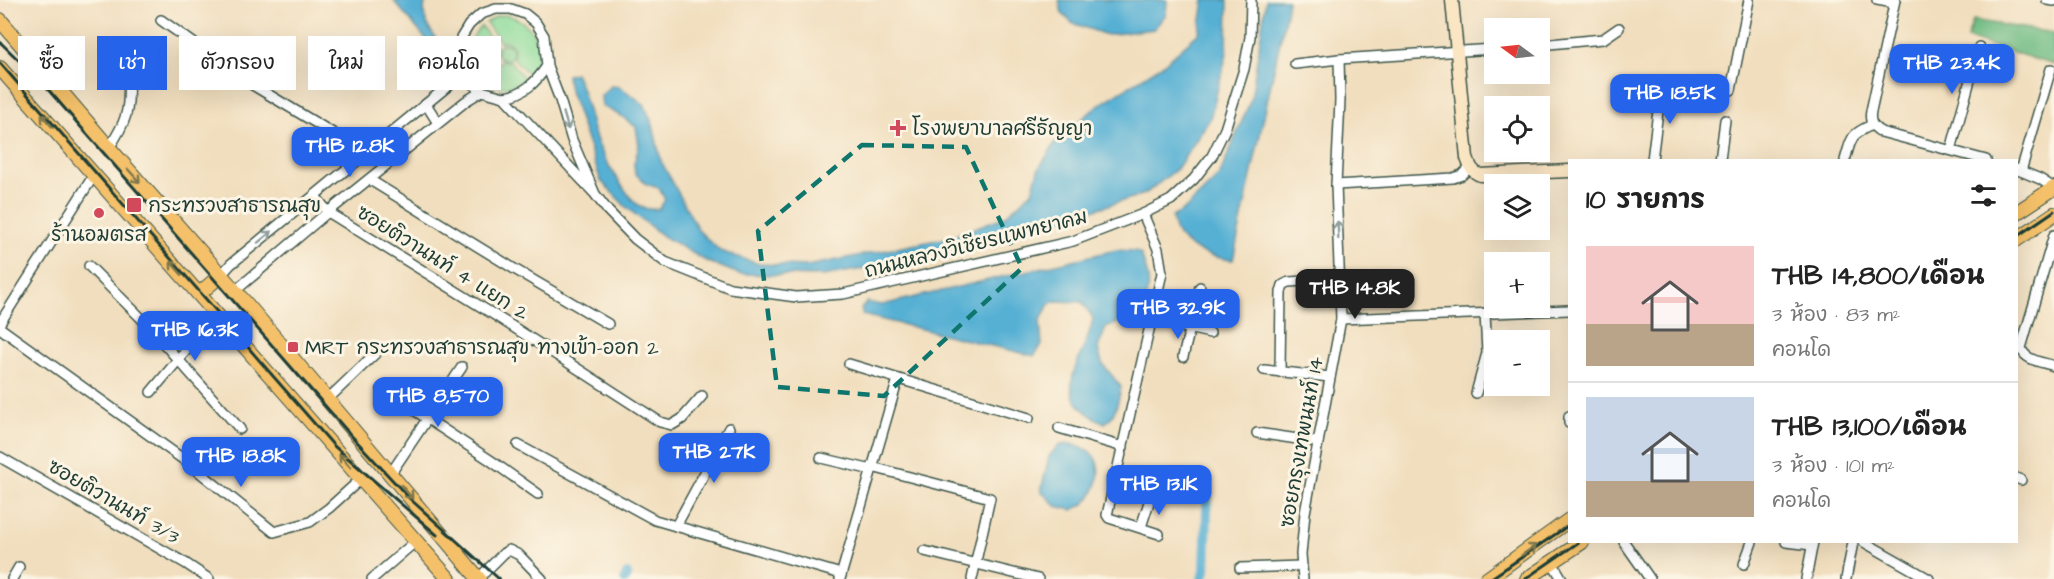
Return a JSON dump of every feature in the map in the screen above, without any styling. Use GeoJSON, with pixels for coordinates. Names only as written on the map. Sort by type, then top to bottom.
{"type":"FeatureCollection","features":[{"type":"Feature","properties":{"kind":"main road"},"geometry":{"type":"LineString","coordinates":[[0,20],[460,555],[484,577]]}},
{"type":"Feature","properties":{"kind":"main road"},"geometry":{"type":"LineString","coordinates":[[0,68],[449,579]]}},
{"type":"Feature","properties":{"kind":"main road"},"geometry":{"type":"LineString","coordinates":[[2018,212],[2054,188]]}},
{"type":"Feature","properties":{"kind":"main road"},"geometry":{"type":"LineString","coordinates":[[2018,239],[2052,221]]}},
{"type":"Feature","properties":{"kind":"main road"},"geometry":{"type":"LineString","coordinates":[[199,294],[221,275]]}},
{"type":"Feature","properties":{"kind":"main road"},"geometry":{"type":"LineString","coordinates":[[1487,579],[1568,521]]}},
{"type":"Feature","properties":{"kind":"main road"},"geometry":{"type":"LineString","coordinates":[[1527,579],[1580,543]]}},
{"type":"Feature","properties":{"kind":"main road"},"geometry":{"type":"LineString","coordinates":[[426,552],[454,579]]}},
{"type":"Feature","properties":{"kind":"street","name":"ถนนหลวงวิเชียรแพทยาคม"},"geometry":{"type":"LineString","coordinates":[[504,96],[635,239],[665,262],[730,288],[796,297],[843,294],[1062,244],[1143,214],[1171,200],[1194,179],[1212,156],[1228,119],[1244,69],[1250,37],[1251,0]]}},
{"type":"Feature","properties":{"kind":"street"},"geometry":{"type":"LineString","coordinates":[[1452,0],[1467,158],[1470,167],[1480,175],[1568,171]]}},
{"type":"Feature","properties":{"kind":"street"},"geometry":{"type":"LineString","coordinates":[[1731,90],[1749,0]]}},
{"type":"Feature","properties":{"kind":"street"},"geometry":{"type":"LineString","coordinates":[[1877,0],[1894,1],[1870,115],[1872,125],[1881,132],[1982,159]]}},
{"type":"Feature","properties":{"kind":"street"},"geometry":{"type":"LineString","coordinates":[[2047,0],[2054,1]]}},
{"type":"Feature","properties":{"kind":"street","name":"ถนนหลวงวิเชียรแพทยาคม"},"geometry":{"type":"LineString","coordinates":[[462,36],[469,25],[482,14],[496,9],[511,9],[525,14],[536,23],[544,36],[547,66],[572,140],[595,194]]}},
{"type":"Feature","properties":{"kind":"street"},"geometry":{"type":"LineString","coordinates":[[161,20],[251,84],[366,153]]}},
{"type":"Feature","properties":{"kind":"street"},"geometry":{"type":"LineString","coordinates":[[1550,44],[1603,39],[1619,28]]}},
{"type":"Feature","properties":{"kind":"street"},"geometry":{"type":"LineString","coordinates":[[1951,150],[1979,47]]}},
{"type":"Feature","properties":{"kind":"street"},"geometry":{"type":"LineString","coordinates":[[1295,64],[1484,50]]}},
{"type":"Feature","properties":{"kind":"street","name":"ซอยกรุงเทพนนท์ 14"},"geometry":{"type":"LineString","coordinates":[[1303,579],[1301,567],[1305,513],[1341,319],[1336,185],[1340,100],[1339,59]]}},
{"type":"Feature","properties":{"kind":"street"},"geometry":{"type":"LineString","coordinates":[[235,291],[328,212],[466,101],[482,91],[504,96],[526,90],[547,66]]}},
{"type":"Feature","properties":{"kind":"street"},"geometry":{"type":"LineString","coordinates":[[2051,69],[2018,170],[2054,188]]}},
{"type":"Feature","properties":{"kind":"street"},"geometry":{"type":"LineString","coordinates":[[1652,159],[1661,87]]}},
{"type":"Feature","properties":{"kind":"street"},"geometry":{"type":"LineString","coordinates":[[109,148],[123,127],[129,100],[128,90]]}},
{"type":"Feature","properties":{"kind":"street"},"geometry":{"type":"LineString","coordinates":[[221,275],[231,264],[443,90]]}},
{"type":"Feature","properties":{"kind":"street"},"geometry":{"type":"LineString","coordinates":[[426,104],[438,123]]}},
{"type":"Feature","properties":{"kind":"street"},"geometry":{"type":"LineString","coordinates":[[1720,159],[1725,120]]}},
{"type":"Feature","properties":{"kind":"street"},"geometry":{"type":"LineString","coordinates":[[1845,159],[1853,135],[1872,125]]}},
{"type":"Feature","properties":{"kind":"street"},"geometry":{"type":"LineString","coordinates":[[1336,185],[1453,178],[1462,175],[1470,167]]}},
{"type":"Feature","properties":{"kind":"street"},"geometry":{"type":"LineString","coordinates":[[0,323],[94,175]]}},
{"type":"Feature","properties":{"kind":"street"},"geometry":{"type":"LineString","coordinates":[[370,180],[608,324]]}},
{"type":"Feature","properties":{"kind":"street","name":"ซอยติวานนท์ 4 แยก 2"},"geometry":{"type":"LineString","coordinates":[[315,196],[328,212],[496,316],[660,422],[672,425],[682,419],[702,396]]}},
{"type":"Feature","properties":{"kind":"street"},"geometry":{"type":"LineString","coordinates":[[1143,214],[1158,249],[1162,273],[1107,515],[1109,518],[1159,534]]}},
{"type":"Feature","properties":{"kind":"street"},"geometry":{"type":"LineString","coordinates":[[2054,235],[2021,348],[2022,353],[2027,357],[2054,366]]}},
{"type":"Feature","properties":{"kind":"street"},"geometry":{"type":"LineString","coordinates":[[89,266],[141,318],[240,429]]}},
{"type":"Feature","properties":{"kind":"street"},"geometry":{"type":"LineString","coordinates":[[1280,372],[1283,285],[1289,282],[1339,279]]}},
{"type":"Feature","properties":{"kind":"street"},"geometry":{"type":"LineString","coordinates":[[1183,357],[1200,287]]}},
{"type":"Feature","properties":{"kind":"street"},"geometry":{"type":"LineString","coordinates":[[1550,311],[1568,310]]}},
{"type":"Feature","properties":{"kind":"street"},"geometry":{"type":"LineString","coordinates":[[151,392],[217,314]]}},
{"type":"Feature","properties":{"kind":"street"},"geometry":{"type":"LineString","coordinates":[[1341,319],[1484,314]]}},
{"type":"Feature","properties":{"kind":"street"},"geometry":{"type":"LineString","coordinates":[[1476,393],[1487,353],[1485,318]]}},
{"type":"Feature","properties":{"kind":"street"},"geometry":{"type":"LineString","coordinates":[[1152,320],[1210,333]]}},
{"type":"Feature","properties":{"kind":"street"},"geometry":{"type":"LineString","coordinates":[[0,328],[187,462],[274,532],[310,522],[361,479]]}},
{"type":"Feature","properties":{"kind":"street"},"geometry":{"type":"LineString","coordinates":[[328,399],[380,349]]}},
{"type":"Feature","properties":{"kind":"street"},"geometry":{"type":"LineString","coordinates":[[849,364],[1029,418]]}},
{"type":"Feature","properties":{"kind":"street"},"geometry":{"type":"LineString","coordinates":[[391,473],[462,367]]}},
{"type":"Feature","properties":{"kind":"street"},"geometry":{"type":"LineString","coordinates":[[1264,370],[1330,377]]}},
{"type":"Feature","properties":{"kind":"street"},"geometry":{"type":"LineString","coordinates":[[518,445],[655,520],[840,577],[898,379]]}},
{"type":"Feature","properties":{"kind":"street"},"geometry":{"type":"LineString","coordinates":[[382,389],[538,495]]}},
{"type":"Feature","properties":{"kind":"street"},"geometry":{"type":"LineString","coordinates":[[676,526],[729,428]]}},
{"type":"Feature","properties":{"kind":"street"},"geometry":{"type":"LineString","coordinates":[[1059,428],[1123,447]]}},
{"type":"Feature","properties":{"kind":"street"},"geometry":{"type":"LineString","coordinates":[[1257,434],[1318,442]]}},
{"type":"Feature","properties":{"kind":"street","name":"ซอยติวานนท์ 3/3"},"geometry":{"type":"LineString","coordinates":[[0,457],[209,579]]}},
{"type":"Feature","properties":{"kind":"street"},"geometry":{"type":"LineString","coordinates":[[821,458],[990,498],[972,579]]}},
{"type":"Feature","properties":{"kind":"street"},"geometry":{"type":"LineString","coordinates":[[1141,528],[1151,496]]}},
{"type":"Feature","properties":{"kind":"street"},"geometry":{"type":"LineString","coordinates":[[372,579],[416,541]]}},
{"type":"Feature","properties":{"kind":"street"},"geometry":{"type":"LineString","coordinates":[[1625,543],[1650,579]]}},
{"type":"Feature","properties":{"kind":"street"},"geometry":{"type":"LineString","coordinates":[[1744,564],[1752,543]]}},
{"type":"Feature","properties":{"kind":"street"},"geometry":{"type":"LineString","coordinates":[[1806,579],[1812,543]]}},
{"type":"Feature","properties":{"kind":"street"},"geometry":{"type":"LineString","coordinates":[[1846,579],[1853,543]]}},
{"type":"Feature","properties":{"kind":"street"},"geometry":{"type":"LineString","coordinates":[[1866,543],[1929,579]]}},
{"type":"Feature","properties":{"kind":"street"},"geometry":{"type":"LineString","coordinates":[[484,577],[509,550],[519,555],[542,579]]}},
{"type":"Feature","properties":{"kind":"street"},"geometry":{"type":"LineString","coordinates":[[924,551],[1038,579]]}},
{"type":"Feature","properties":{"kind":"street"},"geometry":{"type":"LineString","coordinates":[[1552,562],[1562,579]]}},
{"type":"Feature","properties":{"kind":"street"},"geometry":{"type":"LineString","coordinates":[[12,579],[19,567]]}},
{"type":"Feature","properties":{"kind":"street"},"geometry":{"type":"LineString","coordinates":[[1240,568],[1301,567]]}},
{"type":"Feature","properties":{"kind":"highlighted area"},"geometry":{"type":"Polygon","coordinates":[[[862,145],[966,147],[1022,268],[884,396],[777,387],[758,231],[862,145]]]}},
{"type":"Feature","properties":{"kind":"green space"},"geometry":{"type":"Polygon","coordinates":[[[506,15],[516,18],[532,31],[539,48],[539,58],[530,76],[513,58],[512,45],[505,41],[501,43],[501,36],[496,36],[486,23],[497,16],[506,15]]]}},
{"type":"Feature","properties":{"kind":"green space"},"geometry":{"type":"Polygon","coordinates":[[[1973,20],[2054,33],[2054,65],[1967,38],[1973,20]]]}},
{"type":"Feature","properties":{"kind":"green space"},"geometry":{"type":"Polygon","coordinates":[[[481,26],[489,36],[474,36],[481,26]]]}},
{"type":"Feature","properties":{"kind":"green space"},"geometry":{"type":"Polygon","coordinates":[[[505,44],[511,46],[511,58],[501,59],[501,45],[505,44]]]}},
{"type":"Feature","properties":{"kind":"green space"},"geometry":{"type":"Polygon","coordinates":[[[510,61],[526,80],[501,87],[501,62],[510,61]]]}},
{"type":"Feature","properties":{"kind":"water"},"geometry":{"type":"Polygon","coordinates":[[[393,0],[426,0],[424,14],[435,36],[423,36],[393,0]]]}},
{"type":"Feature","properties":{"kind":"water"},"geometry":{"type":"Polygon","coordinates":[[[1059,0],[1167,0],[1166,14],[1154,29],[1107,35],[1072,23],[1062,13],[1059,0]]]}},
{"type":"Feature","properties":{"kind":"water"},"geometry":{"type":"Polygon","coordinates":[[[1204,0],[1228,0],[1227,53],[1210,119],[1177,169],[1145,194],[948,254],[823,276],[739,274],[706,261],[661,235],[626,207],[601,181],[568,85],[567,75],[575,73],[601,151],[635,203],[645,208],[659,209],[665,200],[659,188],[646,184],[635,173],[634,164],[639,145],[636,127],[602,106],[601,96],[611,86],[620,87],[644,104],[653,125],[661,161],[699,231],[720,251],[759,264],[807,266],[947,238],[1004,217],[1032,192],[1038,170],[1058,138],[1099,105],[1161,66],[1199,33],[1204,0]]]}},
{"type":"Feature","properties":{"kind":"water"},"geometry":{"type":"Polygon","coordinates":[[[1266,0],[1288,0],[1286,14],[1233,260],[1218,258],[1183,241],[1174,227],[1172,217],[1183,211],[1219,176],[1251,99],[1266,0]]]}},
{"type":"Feature","properties":{"kind":"water"},"geometry":{"type":"Polygon","coordinates":[[[1116,250],[1136,251],[1141,254],[1147,272],[1148,291],[1138,314],[1106,328],[1098,348],[1102,363],[1121,387],[1114,412],[1105,423],[1086,412],[1076,401],[1072,389],[1073,376],[1093,318],[1082,302],[1055,301],[1049,304],[1040,322],[1042,345],[1034,356],[863,315],[861,309],[867,302],[882,305],[1116,250]]]}},
{"type":"Feature","properties":{"kind":"water"},"geometry":{"type":"Polygon","coordinates":[[[1071,444],[1089,451],[1094,456],[1098,470],[1097,484],[1090,498],[1072,510],[1056,506],[1041,491],[1049,456],[1059,445],[1071,444]]]}},
{"type":"Feature","properties":{"kind":"waterway"},"geometry":{"type":"LineString","coordinates":[[1202,579],[1205,571],[1208,481]]}},
{"type":"Feature","properties":{"kind":"waterway"},"geometry":{"type":"LineString","coordinates":[[625,579],[627,574]]}},
{"type":"Feature","properties":{"kind":"railway"},"geometry":{"type":"LineString","coordinates":[[0,42],[44,85],[348,432],[409,498],[499,579]]}},
{"type":"Feature","properties":{"kind":"railway"},"geometry":{"type":"LineString","coordinates":[[0,63],[334,446],[437,535]]}},
{"type":"Feature","properties":{"kind":"railway"},"geometry":{"type":"LineString","coordinates":[[2018,236],[2054,211]]}},
{"type":"Feature","properties":{"kind":"railway"},"geometry":{"type":"LineString","coordinates":[[1490,579],[1568,526]]}},
{"type":"Feature","properties":{"kind":"railway"},"geometry":{"type":"LineString","coordinates":[[1525,579],[1578,543]]}},
{"type":"Feature","properties":{"kind":"place","name":"โรงพยาบาลศรีธัญญา"},"geometry":{"type":"Point","coordinates":[898,128]}},
{"type":"Feature","properties":{"kind":"place","name":"กระทรวงสาธารณสุข"},"geometry":{"type":"Point","coordinates":[134,205]}},
{"type":"Feature","properties":{"kind":"place","name":"ร้านอมตรส"},"geometry":{"type":"Point","coordinates":[99,213]}},
{"type":"Feature","properties":{"kind":"place","name":"MRT กระทรวงสาธารณสุข ทางเข้า-ออก 2"},"geometry":{"type":"Point","coordinates":[293,347]}}]}
